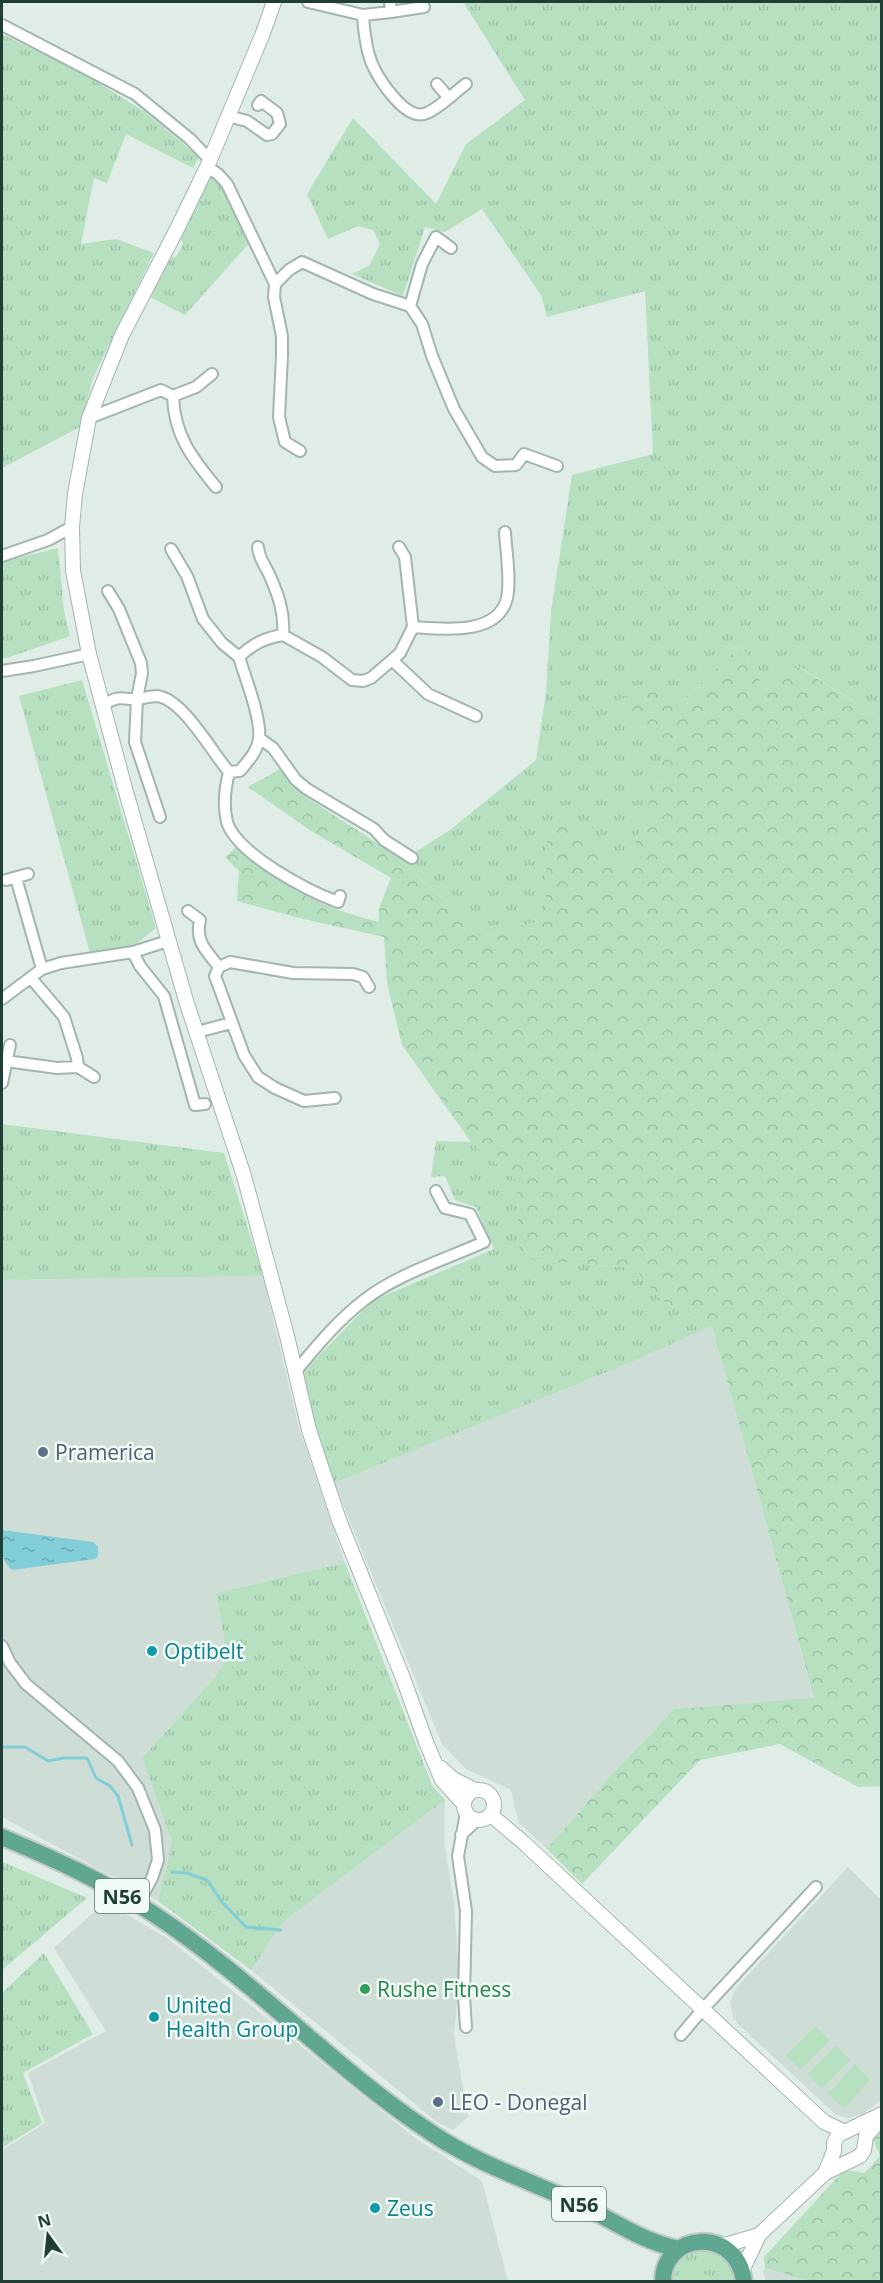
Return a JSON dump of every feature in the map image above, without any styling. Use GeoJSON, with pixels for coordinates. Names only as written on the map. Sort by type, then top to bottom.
{"type":"FeatureCollection","features":[{"type":"Feature","properties":{"kind":"main road","name":"N56"},"geometry":{"type":"LineString","coordinates":[[2,1837],[71,1868],[138,1904],[212,1957],[352,2073],[434,2135],[511,2176],[570,2199],[643,2239],[679,2249]]}},
{"type":"Feature","properties":{"kind":"main road"},"geometry":{"type":"LineString","coordinates":[[643,2239],[663,2279]]}},
{"type":"Feature","properties":{"kind":"main road"},"geometry":{"type":"LineString","coordinates":[[663,2279],[671,2257],[679,2249],[700,2241],[712,2242],[731,2252],[743,2276]]}},
{"type":"Feature","properties":{"kind":"street"},"geometry":{"type":"LineString","coordinates":[[274,2],[208,163],[122,335],[89,418],[81,454],[72,527],[73,571],[89,654],[168,941],[244,1176],[309,1430],[339,1520],[434,1760],[442,1780],[469,1812],[485,1819],[491,1815],[495,1806],[492,1797],[484,1790],[475,1790],[453,1779],[434,1760]]}},
{"type":"Feature","properties":{"kind":"street"},"geometry":{"type":"LineString","coordinates":[[308,2],[363,15],[391,7],[424,7]]}},
{"type":"Feature","properties":{"kind":"street"},"geometry":{"type":"LineString","coordinates":[[363,15],[368,50],[373,66],[403,108],[418,115],[425,114],[466,84]]}},
{"type":"Feature","properties":{"kind":"street"},"geometry":{"type":"LineString","coordinates":[[2,25],[135,94],[190,139],[227,184],[275,284],[274,297],[282,336],[279,417],[285,442],[300,451]]}},
{"type":"Feature","properties":{"kind":"street"},"geometry":{"type":"LineString","coordinates":[[437,84],[448,98]]}},
{"type":"Feature","properties":{"kind":"street"},"geometry":{"type":"LineString","coordinates":[[228,116],[247,121],[261,133],[269,135],[277,130],[280,124],[279,118],[277,113],[261,101],[258,105]]}},
{"type":"Feature","properties":{"kind":"street"},"geometry":{"type":"LineString","coordinates":[[268,148],[269,135]]}},
{"type":"Feature","properties":{"kind":"street"},"geometry":{"type":"LineString","coordinates":[[410,306],[422,264],[436,237],[451,249]]}},
{"type":"Feature","properties":{"kind":"street"},"geometry":{"type":"LineString","coordinates":[[275,284],[289,270],[302,262],[373,294],[410,306],[422,324],[432,356],[454,409],[482,457],[495,466],[516,465],[524,454],[557,466]]}},
{"type":"Feature","properties":{"kind":"street"},"geometry":{"type":"LineString","coordinates":[[89,418],[161,390],[173,396],[196,387],[212,374]]}},
{"type":"Feature","properties":{"kind":"street"},"geometry":{"type":"LineString","coordinates":[[173,396],[173,410],[183,442],[192,459],[216,487]]}},
{"type":"Feature","properties":{"kind":"street"},"geometry":{"type":"LineString","coordinates":[[6,554],[48,540],[72,527]]}},
{"type":"Feature","properties":{"kind":"street"},"geometry":{"type":"LineString","coordinates":[[413,627],[472,627],[489,622],[502,610],[507,598],[508,582],[505,532]]}},
{"type":"Feature","properties":{"kind":"street"},"geometry":{"type":"LineString","coordinates":[[6,554],[9,540]]}},
{"type":"Feature","properties":{"kind":"street"},"geometry":{"type":"LineString","coordinates":[[258,547],[259,560],[267,570],[280,604],[284,621],[283,635]]}},
{"type":"Feature","properties":{"kind":"street"},"geometry":{"type":"LineString","coordinates":[[239,657],[262,639],[283,635],[321,657],[352,680],[363,681],[371,678],[400,653],[413,627],[405,557],[399,547]]}},
{"type":"Feature","properties":{"kind":"street"},"geometry":{"type":"LineString","coordinates":[[171,549],[187,576],[202,619],[222,643],[239,657],[255,714],[259,738],[253,756],[240,771],[229,772]]}},
{"type":"Feature","properties":{"kind":"street"},"geometry":{"type":"LineString","coordinates":[[108,591],[141,663],[135,742],[160,817]]}},
{"type":"Feature","properties":{"kind":"street"},"geometry":{"type":"LineString","coordinates":[[2,671],[89,654]]}},
{"type":"Feature","properties":{"kind":"street"},"geometry":{"type":"LineString","coordinates":[[392,660],[428,694],[476,716]]}},
{"type":"Feature","properties":{"kind":"street"},"geometry":{"type":"LineString","coordinates":[[103,705],[116,697],[137,699],[156,696],[168,699],[180,707],[229,772],[225,810],[230,830],[258,857],[292,881],[338,902],[340,896]]}},
{"type":"Feature","properties":{"kind":"street"},"geometry":{"type":"LineString","coordinates":[[259,738],[273,748],[296,780],[307,789],[374,829],[384,840],[412,858]]}},
{"type":"Feature","properties":{"kind":"street"},"geometry":{"type":"LineString","coordinates":[[28,874],[11,879],[42,969]]}},
{"type":"Feature","properties":{"kind":"street"},"geometry":{"type":"LineString","coordinates":[[188,911],[200,920],[197,933],[202,946],[219,967]]}},
{"type":"Feature","properties":{"kind":"street"},"geometry":{"type":"LineString","coordinates":[[2,999],[42,969],[61,963],[133,952],[168,941]]}},
{"type":"Feature","properties":{"kind":"street"},"geometry":{"type":"LineString","coordinates":[[133,952],[140,966],[165,996],[195,1105],[205,1104]]}},
{"type":"Feature","properties":{"kind":"street"},"geometry":{"type":"LineString","coordinates":[[335,1098],[304,1101],[275,1088],[256,1074],[244,1055],[215,976],[219,967],[230,962],[301,974],[353,974],[363,977],[369,987]]}},
{"type":"Feature","properties":{"kind":"street"},"geometry":{"type":"LineString","coordinates":[[31,978],[64,1017],[78,1067]]}},
{"type":"Feature","properties":{"kind":"street"},"geometry":{"type":"LineString","coordinates":[[197,1032],[231,1023]]}},
{"type":"Feature","properties":{"kind":"street"},"geometry":{"type":"LineString","coordinates":[[2,1083],[10,1045]]}},
{"type":"Feature","properties":{"kind":"street"},"geometry":{"type":"LineString","coordinates":[[6,1061],[57,1068],[78,1067],[94,1077]]}},
{"type":"Feature","properties":{"kind":"street"},"geometry":{"type":"LineString","coordinates":[[246,1082],[256,1074]]}},
{"type":"Feature","properties":{"kind":"street"},"geometry":{"type":"LineString","coordinates":[[295,1372],[324,1336],[364,1300],[398,1280],[484,1242],[470,1214],[445,1208],[436,1191]]}},
{"type":"Feature","properties":{"kind":"street"},"geometry":{"type":"LineString","coordinates":[[2,1646],[10,1663],[26,1684],[118,1761],[138,1788],[155,1830],[158,1860],[152,1878],[138,1904]]}},
{"type":"Feature","properties":{"kind":"street"},"geometry":{"type":"LineString","coordinates":[[466,2027],[464,1996],[466,1911],[458,1856],[461,1836],[469,1812],[467,1796],[475,1790]]}},
{"type":"Feature","properties":{"kind":"street"},"geometry":{"type":"LineString","coordinates":[[491,1815],[824,2122],[859,2133],[864,2142]]}},
{"type":"Feature","properties":{"kind":"street"},"geometry":{"type":"LineString","coordinates":[[681,2035],[816,1887]]}},
{"type":"Feature","properties":{"kind":"street"},"geometry":{"type":"LineString","coordinates":[[825,2173],[836,2137],[846,2130],[882,2116]]}},
{"type":"Feature","properties":{"kind":"street"},"geometry":{"type":"LineString","coordinates":[[743,2276],[759,2235],[825,2173],[861,2156],[866,2136],[882,2116]]}},
{"type":"Feature","properties":{"kind":"street"},"geometry":{"type":"LineString","coordinates":[[824,2122],[834,2148],[841,2159],[847,2161]]}},
{"type":"Feature","properties":{"kind":"street"},"geometry":{"type":"LineString","coordinates":[[722,2246],[759,2235]]}},
{"type":"Feature","properties":{"kind":"shaded area"},"geometry":{"type":"Polygon","coordinates":[[[263,1276],[299,1428],[345,1563],[216,1593],[226,1649],[224,1663],[215,1677],[142,1758],[172,1842],[158,1901],[2,1817],[2,1280],[263,1276]]]}},
{"type":"Feature","properties":{"kind":"shaded area"},"geometry":{"type":"Polygon","coordinates":[[[712,1326],[814,1699],[674,1709],[606,1781],[547,1849],[519,1823],[511,1790],[466,1769],[442,1744],[334,1483],[629,1363],[712,1326]]]}},
{"type":"Feature","properties":{"kind":"shaded area"},"geometry":{"type":"Polygon","coordinates":[[[445,1800],[445,1847],[454,1903],[459,1977],[454,2035],[468,2117],[453,2130],[437,2122],[251,1970],[283,1922],[445,1800]]]}},
{"type":"Feature","properties":{"kind":"shaded area"},"geometry":{"type":"Polygon","coordinates":[[[848,1867],[881,1900],[881,2100],[863,2114],[849,2118],[836,2115],[738,2024],[733,2018],[730,2002],[736,1988],[848,1867]]]}},
{"type":"Feature","properties":{"kind":"shaded area"},"geometry":{"type":"Polygon","coordinates":[[[105,1902],[167,1938],[415,2138],[482,2181],[508,2281],[2,2281],[2,2150],[45,2123],[28,2073],[106,2031],[54,1948],[105,1902]]]}},
{"type":"Feature","properties":{"kind":"shaded area"},"geometry":{"type":"Polygon","coordinates":[[[765,2268],[808,2281],[766,2281],[763,2273],[765,2268]]]}},
{"type":"Feature","properties":{"kind":"green space"},"geometry":{"type":"Polygon","coordinates":[[[463,2],[881,2],[881,719],[798,666],[765,690],[741,645],[683,701],[618,701],[666,750],[626,872],[579,832],[545,920],[488,936],[422,880],[403,860],[450,830],[536,760],[546,692],[551,612],[572,475],[653,454],[645,291],[547,317],[541,295],[482,209],[445,232],[425,227],[403,296],[352,274],[369,266],[380,244],[373,230],[358,226],[328,239],[307,194],[353,118],[436,204],[466,144],[525,100],[463,2]]]}},
{"type":"Feature","properties":{"kind":"green space"},"geometry":{"type":"Polygon","coordinates":[[[2,34],[87,76],[145,112],[199,157],[193,168],[126,134],[107,183],[94,178],[81,244],[116,239],[154,253],[93,378],[80,427],[2,468],[2,34]]]}},
{"type":"Feature","properties":{"kind":"green space"},"geometry":{"type":"Polygon","coordinates":[[[208,175],[215,178],[228,193],[251,241],[185,315],[148,296],[168,258],[176,257],[183,244],[180,236],[208,175]]]}},
{"type":"Feature","properties":{"kind":"green space"},"geometry":{"type":"Polygon","coordinates":[[[58,548],[64,611],[70,636],[2,658],[2,562],[58,548]]]}},
{"type":"Feature","properties":{"kind":"green space"},"geometry":{"type":"Polygon","coordinates":[[[741,645],[765,690],[797,666],[881,719],[882,973],[878,977],[882,978],[881,1786],[858,1787],[780,1744],[700,1760],[582,1884],[547,1849],[606,1781],[674,1709],[814,1698],[712,1326],[661,1300],[634,1268],[520,1259],[516,1180],[471,1142],[402,1045],[387,983],[384,937],[237,901],[239,871],[225,857],[236,847],[303,894],[338,910],[379,922],[379,908],[391,878],[311,831],[248,787],[280,769],[303,795],[403,860],[422,880],[488,936],[545,919],[548,820],[579,832],[626,871],[666,750],[618,701],[654,681],[683,701],[741,645]]]}},
{"type":"Feature","properties":{"kind":"green space"},"geometry":{"type":"Polygon","coordinates":[[[82,680],[156,928],[136,944],[90,953],[19,696],[82,680]]]}},
{"type":"Feature","properties":{"kind":"green space"},"geometry":{"type":"Polygon","coordinates":[[[2,1124],[224,1153],[263,1276],[2,1280],[2,1124]]]}},
{"type":"Feature","properties":{"kind":"green space"},"geometry":{"type":"Polygon","coordinates":[[[436,1141],[471,1142],[516,1180],[521,1259],[634,1268],[661,1300],[712,1326],[629,1363],[334,1483],[319,1441],[303,1372],[372,1301],[494,1249],[476,1207],[455,1200],[445,1176],[431,1177],[436,1141]]]}},
{"type":"Feature","properties":{"kind":"green space"},"geometry":{"type":"Polygon","coordinates":[[[345,1563],[432,1785],[445,1800],[283,1922],[251,1970],[158,1901],[172,1842],[142,1758],[215,1677],[224,1663],[226,1649],[216,1593],[345,1563]]]}},
{"type":"Feature","properties":{"kind":"green space"},"geometry":{"type":"Polygon","coordinates":[[[3,1862],[87,1898],[2,1970],[2,1869],[3,1862]]]}},
{"type":"Feature","properties":{"kind":"green space"},"geometry":{"type":"Polygon","coordinates":[[[44,1953],[93,2034],[23,2073],[42,2123],[2,2148],[2,1993],[44,1953]]]}},
{"type":"Feature","properties":{"kind":"green space"},"geometry":{"type":"Polygon","coordinates":[[[815,2026],[830,2041],[801,2070],[786,2056],[815,2026]]]}},
{"type":"Feature","properties":{"kind":"green space"},"geometry":{"type":"Polygon","coordinates":[[[836,2045],[851,2060],[822,2089],[807,2074],[836,2045]]]}},
{"type":"Feature","properties":{"kind":"green space"},"geometry":{"type":"Polygon","coordinates":[[[855,2064],[871,2080],[844,2108],[828,2094],[855,2064]]]}},
{"type":"Feature","properties":{"kind":"green space"},"geometry":{"type":"Polygon","coordinates":[[[881,2129],[881,2281],[808,2281],[765,2268],[764,2257],[844,2170],[865,2173],[880,2156],[873,2139],[881,2129]]]}},
{"type":"Feature","properties":{"kind":"green space"},"geometry":{"type":"Polygon","coordinates":[[[712,2249],[730,2261],[737,2281],[669,2281],[675,2264],[683,2255],[712,2249]]]}},
{"type":"Feature","properties":{"kind":"water"},"geometry":{"type":"Polygon","coordinates":[[[2,1530],[93,1542],[98,1547],[98,1556],[95,1559],[12,1570],[3,1557],[2,1530]]]}},
{"type":"Feature","properties":{"kind":"waterway"},"geometry":{"type":"LineString","coordinates":[[2,1747],[25,1747],[48,1761],[87,1758],[96,1778],[110,1786],[118,1796],[132,1845]]}},
{"type":"Feature","properties":{"kind":"waterway"},"geometry":{"type":"LineString","coordinates":[[172,1872],[187,1873],[207,1880],[222,1902],[246,1927],[281,1930]]}},
{"type":"Feature","properties":{"kind":"place","name":"Pramerica"},"geometry":{"type":"Point","coordinates":[43,1452]}},
{"type":"Feature","properties":{"kind":"place","name":"Optibelt"},"geometry":{"type":"Point","coordinates":[152,1651]}},
{"type":"Feature","properties":{"kind":"place","name":"Rushe Fitness"},"geometry":{"type":"Point","coordinates":[365,1989]}},
{"type":"Feature","properties":{"kind":"place","name":"United Health Group"},"geometry":{"type":"Point","coordinates":[154,2017]}},
{"type":"Feature","properties":{"kind":"place","name":"LEO - Donegal"},"geometry":{"type":"Point","coordinates":[438,2102]}},
{"type":"Feature","properties":{"kind":"place","name":"Zeus"},"geometry":{"type":"Point","coordinates":[375,2208]}}]}
